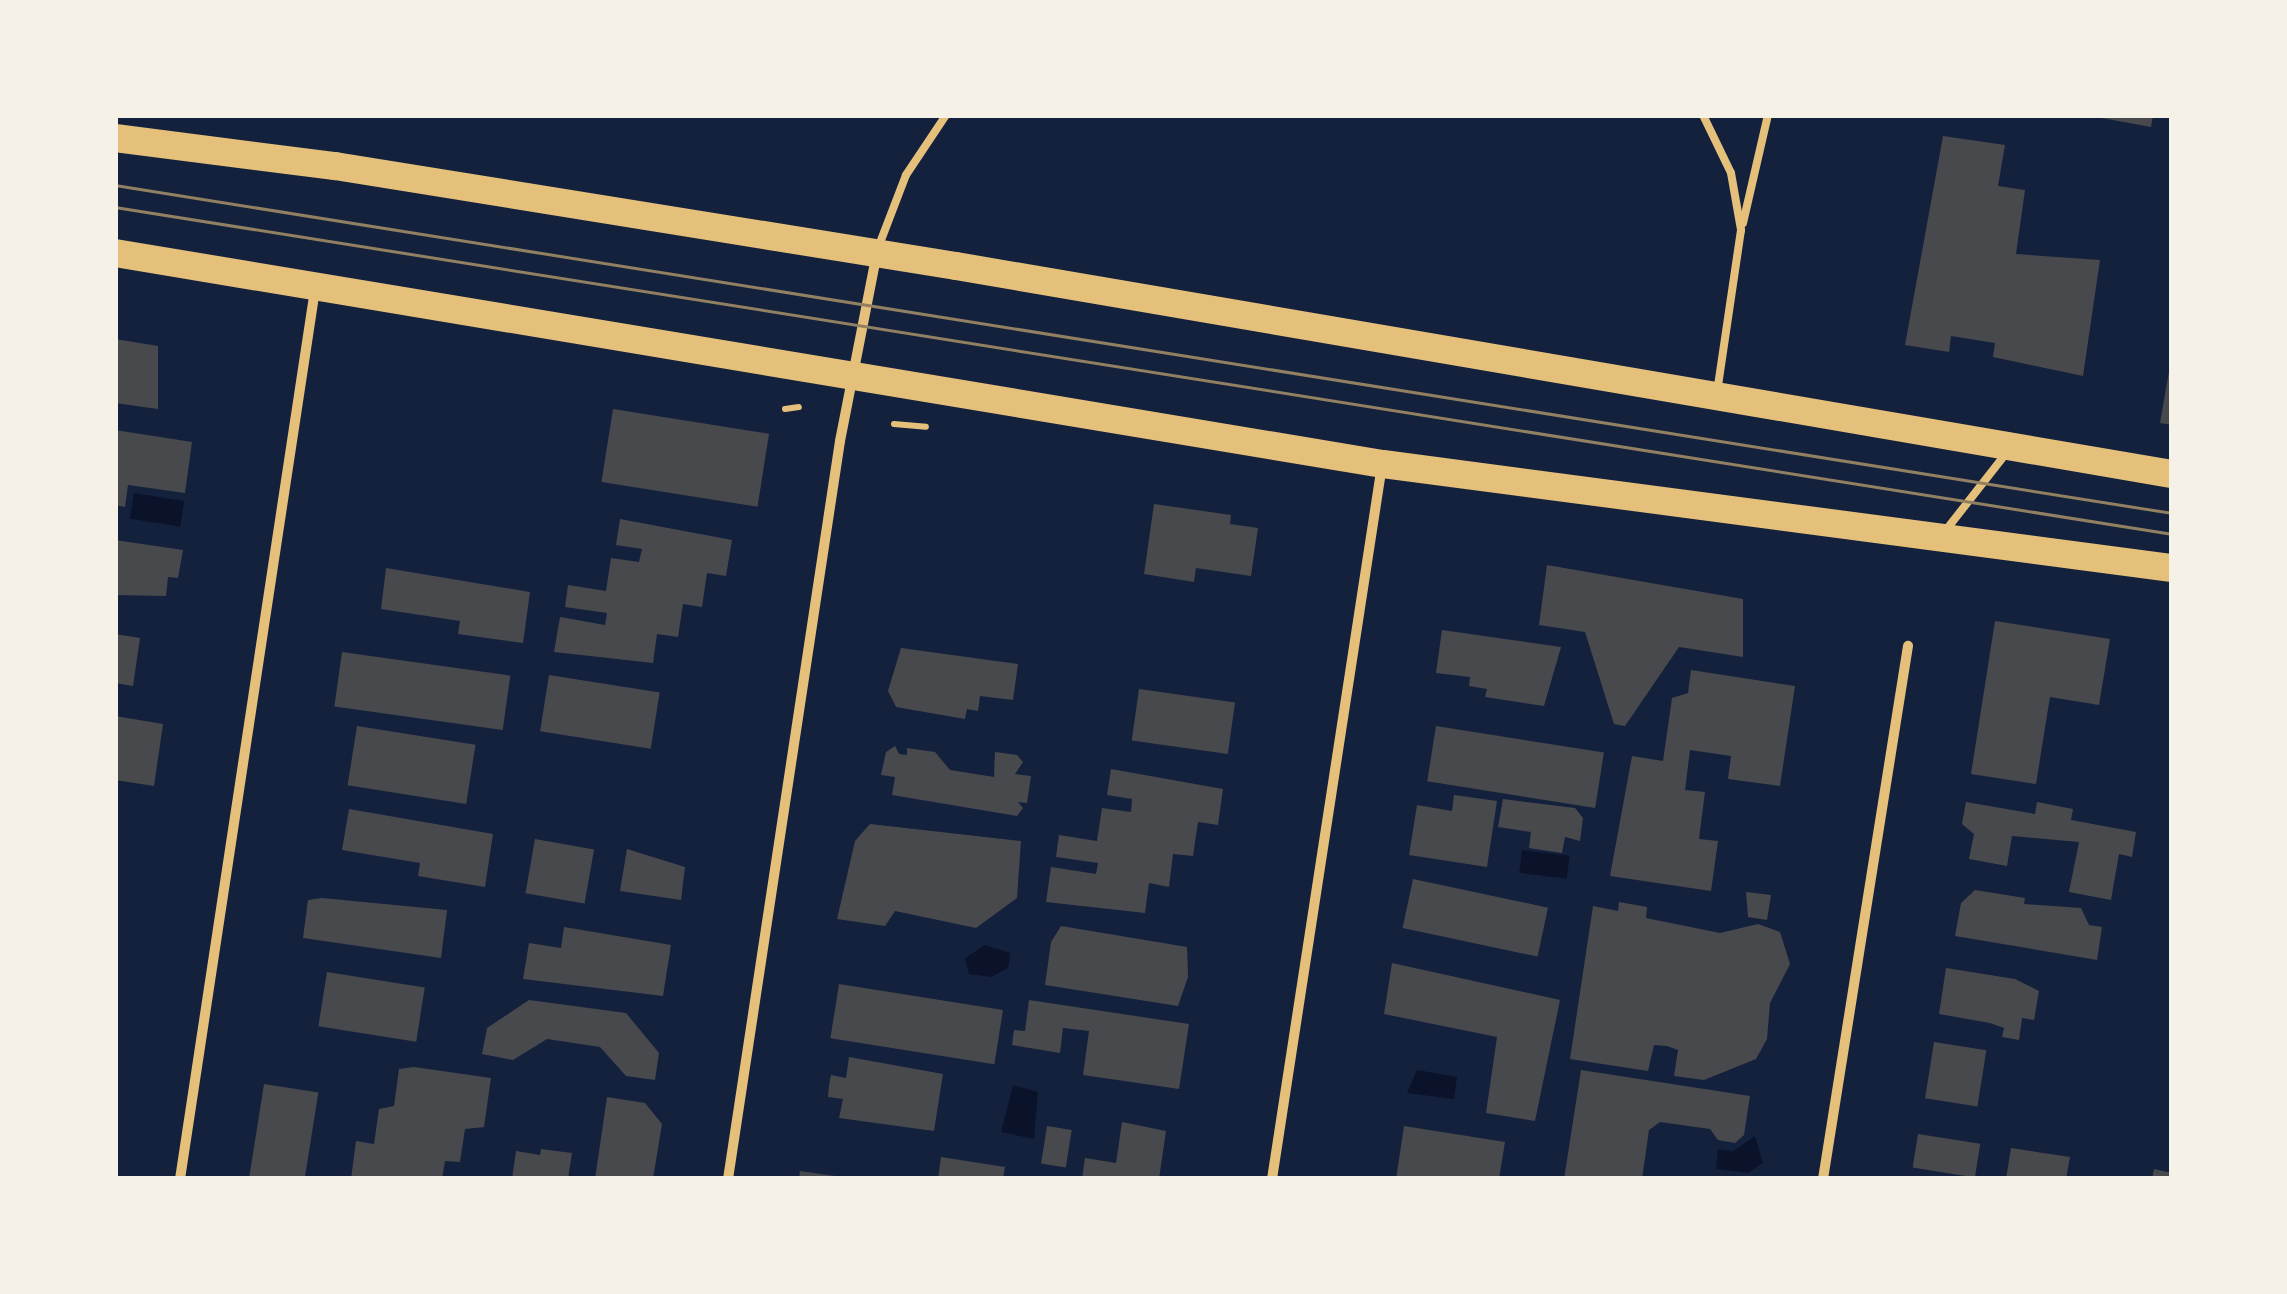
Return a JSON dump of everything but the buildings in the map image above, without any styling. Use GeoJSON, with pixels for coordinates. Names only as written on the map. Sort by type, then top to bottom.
{"type":"FeatureCollection","features":[{"type":"Feature","properties":{"kind":"highway"},"geometry":{"type":"LineString","coordinates":[[115,138],[335,166],[876,254],[2172,474]]}},
{"type":"Feature","properties":{"kind":"highway"},"geometry":{"type":"LineString","coordinates":[[115,254],[853,371],[1383,464],[2172,568]]}},
{"type":"Feature","properties":{"kind":"street"},"geometry":{"type":"LineString","coordinates":[[728,1179],[853,371],[876,254]]}},
{"type":"Feature","properties":{"kind":"street"},"geometry":{"type":"LineString","coordinates":[[180,1179],[316,284]]}},
{"type":"Feature","properties":{"kind":"street"},"geometry":{"type":"LineString","coordinates":[[1272,1179],[1383,464]]}},
{"type":"Feature","properties":{"kind":"street"},"geometry":{"type":"LineString","coordinates":[[1824,1179],[1908,646]]}},
{"type":"Feature","properties":{"kind":"lane"},"geometry":{"type":"LineString","coordinates":[[876,254],[906,175],[946,115]]}},
{"type":"Feature","properties":{"kind":"lane"},"geometry":{"type":"LineString","coordinates":[[1703,115],[1730,173],[1741,230]]}},
{"type":"Feature","properties":{"kind":"lane"},"geometry":{"type":"LineString","coordinates":[[1716,397],[1741,230],[1768,115]]}},
{"type":"Feature","properties":{"kind":"lane"},"geometry":{"type":"LineString","coordinates":[[1942,536],[2011,447]]}},
{"type":"Feature","properties":{"kind":"path"},"geometry":{"type":"LineString","coordinates":[[785,409],[799,407]]}},
{"type":"Feature","properties":{"kind":"path"},"geometry":{"type":"LineString","coordinates":[[894,424],[926,427]]}},
{"type":"Feature","properties":{"kind":"water"},"geometry":{"type":"Polygon","coordinates":[[[134,493],[184,501],[180,527],[130,519],[134,493]]]}},
{"type":"Feature","properties":{"kind":"water"},"geometry":{"type":"Polygon","coordinates":[[[1522,850],[1570,856],[1567,879],[1519,873],[1522,850]]]}},
{"type":"Feature","properties":{"kind":"water"},"geometry":{"type":"Polygon","coordinates":[[[985,945],[1010,953],[1008,968],[991,977],[969,974],[965,958],[985,945]]]}},
{"type":"Feature","properties":{"kind":"water"},"geometry":{"type":"Polygon","coordinates":[[[1417,1070],[1457,1077],[1454,1099],[1407,1093],[1417,1070]]]}},
{"type":"Feature","properties":{"kind":"water"},"geometry":{"type":"Polygon","coordinates":[[[1013,1085],[1038,1092],[1034,1139],[1001,1132],[1013,1085]]]}},
{"type":"Feature","properties":{"kind":"water"},"geometry":{"type":"Polygon","coordinates":[[[1755,1136],[1763,1163],[1748,1173],[1716,1169],[1718,1149],[1733,1151],[1755,1136]]]}},
{"type":"Feature","properties":{"kind":"tram line"},"geometry":{"type":"LineString","coordinates":[[115,185],[2172,513]]}},
{"type":"Feature","properties":{"kind":"tram line"},"geometry":{"type":"LineString","coordinates":[[115,207],[2172,534]]}}]}
